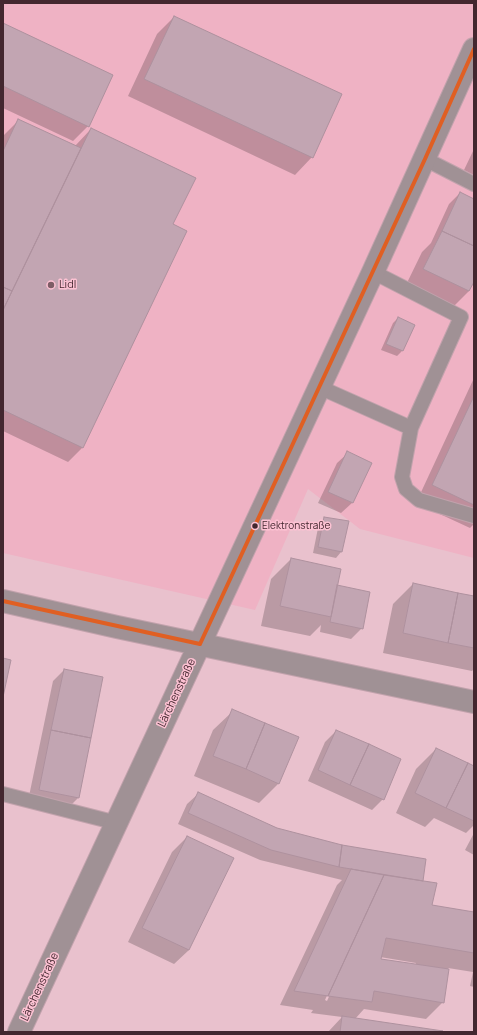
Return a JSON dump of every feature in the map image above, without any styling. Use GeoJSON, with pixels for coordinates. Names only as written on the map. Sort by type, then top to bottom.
{"type":"FeatureCollection","features":[{"type":"Feature","properties":{"kind":"street","name":"Lärchenstraße"},"geometry":{"type":"LineString","coordinates":[[19,1032],[373,272],[474,49]]}},
{"type":"Feature","properties":{"kind":"street"},"geometry":{"type":"LineString","coordinates":[[3,601],[474,702]]}},
{"type":"Feature","properties":{"kind":"lane"},"geometry":{"type":"LineString","coordinates":[[425,159],[474,184]]}},
{"type":"Feature","properties":{"kind":"lane"},"geometry":{"type":"LineString","coordinates":[[373,272],[461,317],[411,428],[402,477],[406,488],[419,500],[474,516]]}},
{"type":"Feature","properties":{"kind":"lane"},"geometry":{"type":"LineString","coordinates":[[319,388],[411,428]]}},
{"type":"Feature","properties":{"kind":"lane"},"geometry":{"type":"LineString","coordinates":[[3,794],[117,823]]}},
{"type":"Feature","properties":{"kind":"shaded area"},"geometry":{"type":"Polygon","coordinates":[[[3,3],[474,3],[474,558],[360,529],[308,489],[255,610],[3,553],[3,3]]]}},
{"type":"Feature","properties":{"kind":"building"},"geometry":{"type":"Polygon","coordinates":[[[174,16],[342,94],[313,158],[144,79],[174,16]]]}},
{"type":"Feature","properties":{"kind":"building"},"geometry":{"type":"Polygon","coordinates":[[[3,23],[113,75],[89,127],[3,86],[3,23]]]}},
{"type":"Feature","properties":{"kind":"building"},"geometry":{"type":"Polygon","coordinates":[[[18,119],[81,148],[12,291],[3,287],[3,151],[18,119]]]}},
{"type":"Feature","properties":{"kind":"building"},"geometry":{"type":"Polygon","coordinates":[[[91,128],[196,178],[173,224],[187,231],[83,448],[3,410],[3,310],[91,128]]]}},
{"type":"Feature","properties":{"kind":"building"},"geometry":{"type":"Polygon","coordinates":[[[460,192],[474,199],[474,246],[442,231],[460,192]]]}},
{"type":"Feature","properties":{"kind":"building"},"geometry":{"type":"Polygon","coordinates":[[[442,231],[474,246],[474,282],[469,291],[423,269],[442,231]]]}},
{"type":"Feature","properties":{"kind":"building"},"geometry":{"type":"Polygon","coordinates":[[[3,287],[12,291],[3,310],[3,287]]]}},
{"type":"Feature","properties":{"kind":"building"},"geometry":{"type":"Polygon","coordinates":[[[398,317],[415,325],[403,351],[386,344],[398,317]]]}},
{"type":"Feature","properties":{"kind":"building"},"geometry":{"type":"Polygon","coordinates":[[[474,396],[474,505],[432,485],[474,396]]]}},
{"type":"Feature","properties":{"kind":"building"},"geometry":{"type":"Polygon","coordinates":[[[347,451],[372,463],[353,503],[328,492],[347,451]]]}},
{"type":"Feature","properties":{"kind":"building"},"geometry":{"type":"Polygon","coordinates":[[[324,517],[349,521],[342,552],[318,547],[324,517]]]}},
{"type":"Feature","properties":{"kind":"building"},"geometry":{"type":"Polygon","coordinates":[[[291,558],[341,569],[331,617],[280,606],[291,558]]]}},
{"type":"Feature","properties":{"kind":"building"},"geometry":{"type":"Polygon","coordinates":[[[413,583],[458,593],[448,643],[403,633],[413,583]]]}},
{"type":"Feature","properties":{"kind":"building"},"geometry":{"type":"Polygon","coordinates":[[[337,585],[370,592],[363,629],[330,622],[337,585]]]}},
{"type":"Feature","properties":{"kind":"building"},"geometry":{"type":"Polygon","coordinates":[[[458,593],[474,596],[474,648],[448,643],[458,593]]]}},
{"type":"Feature","properties":{"kind":"building"},"geometry":{"type":"Polygon","coordinates":[[[3,658],[11,660],[3,697],[3,658]]]}},
{"type":"Feature","properties":{"kind":"building"},"geometry":{"type":"Polygon","coordinates":[[[64,669],[103,677],[91,738],[51,730],[64,669]]]}},
{"type":"Feature","properties":{"kind":"building"},"geometry":{"type":"Polygon","coordinates":[[[232,709],[265,723],[246,769],[213,756],[232,709]]]}},
{"type":"Feature","properties":{"kind":"building"},"geometry":{"type":"Polygon","coordinates":[[[265,723],[299,737],[279,784],[246,769],[265,723]]]}},
{"type":"Feature","properties":{"kind":"building"},"geometry":{"type":"Polygon","coordinates":[[[51,730],[91,738],[79,798],[39,790],[51,730]]]}},
{"type":"Feature","properties":{"kind":"building"},"geometry":{"type":"Polygon","coordinates":[[[336,730],[369,744],[350,785],[318,770],[336,730]]]}},
{"type":"Feature","properties":{"kind":"building"},"geometry":{"type":"Polygon","coordinates":[[[369,744],[401,759],[384,800],[350,785],[369,744]]]}},
{"type":"Feature","properties":{"kind":"building"},"geometry":{"type":"Polygon","coordinates":[[[436,748],[468,763],[446,808],[415,793],[436,748]]]}},
{"type":"Feature","properties":{"kind":"building"},"geometry":{"type":"Polygon","coordinates":[[[468,763],[474,766],[474,821],[446,808],[468,763]]]}},
{"type":"Feature","properties":{"kind":"building"},"geometry":{"type":"Polygon","coordinates":[[[198,792],[277,828],[342,845],[339,867],[271,850],[188,813],[198,792]]]}},
{"type":"Feature","properties":{"kind":"building"},"geometry":{"type":"Polygon","coordinates":[[[187,836],[234,858],[189,950],[142,928],[187,836]]]}},
{"type":"Feature","properties":{"kind":"building"},"geometry":{"type":"Polygon","coordinates":[[[342,845],[426,859],[423,881],[339,867],[342,845]]]}},
{"type":"Feature","properties":{"kind":"building"},"geometry":{"type":"Polygon","coordinates":[[[351,869],[384,875],[328,996],[294,991],[351,869]]]}},
{"type":"Feature","properties":{"kind":"building"},"geometry":{"type":"Polygon","coordinates":[[[384,875],[437,883],[432,905],[474,912],[474,953],[386,938],[381,959],[449,969],[444,1003],[374,991],[372,1002],[328,996],[384,875]]]}},
{"type":"Feature","properties":{"kind":"building"},"geometry":{"type":"Polygon","coordinates":[[[342,1016],[443,1031],[340,1032],[342,1016]]]}},
{"type":"Feature","properties":{"kind":"transit line"},"geometry":{"type":"LineString","coordinates":[[200,644],[425,159],[474,49]]}},
{"type":"Feature","properties":{"kind":"transit line"},"geometry":{"type":"LineString","coordinates":[[3,601],[200,644]]}},
{"type":"Feature","properties":{"kind":"place","name":"Lidl"},"geometry":{"type":"Point","coordinates":[51,285]}},
{"type":"Feature","properties":{"kind":"place","name":"Elektronstraße"},"geometry":{"type":"Point","coordinates":[255,526]}}]}
